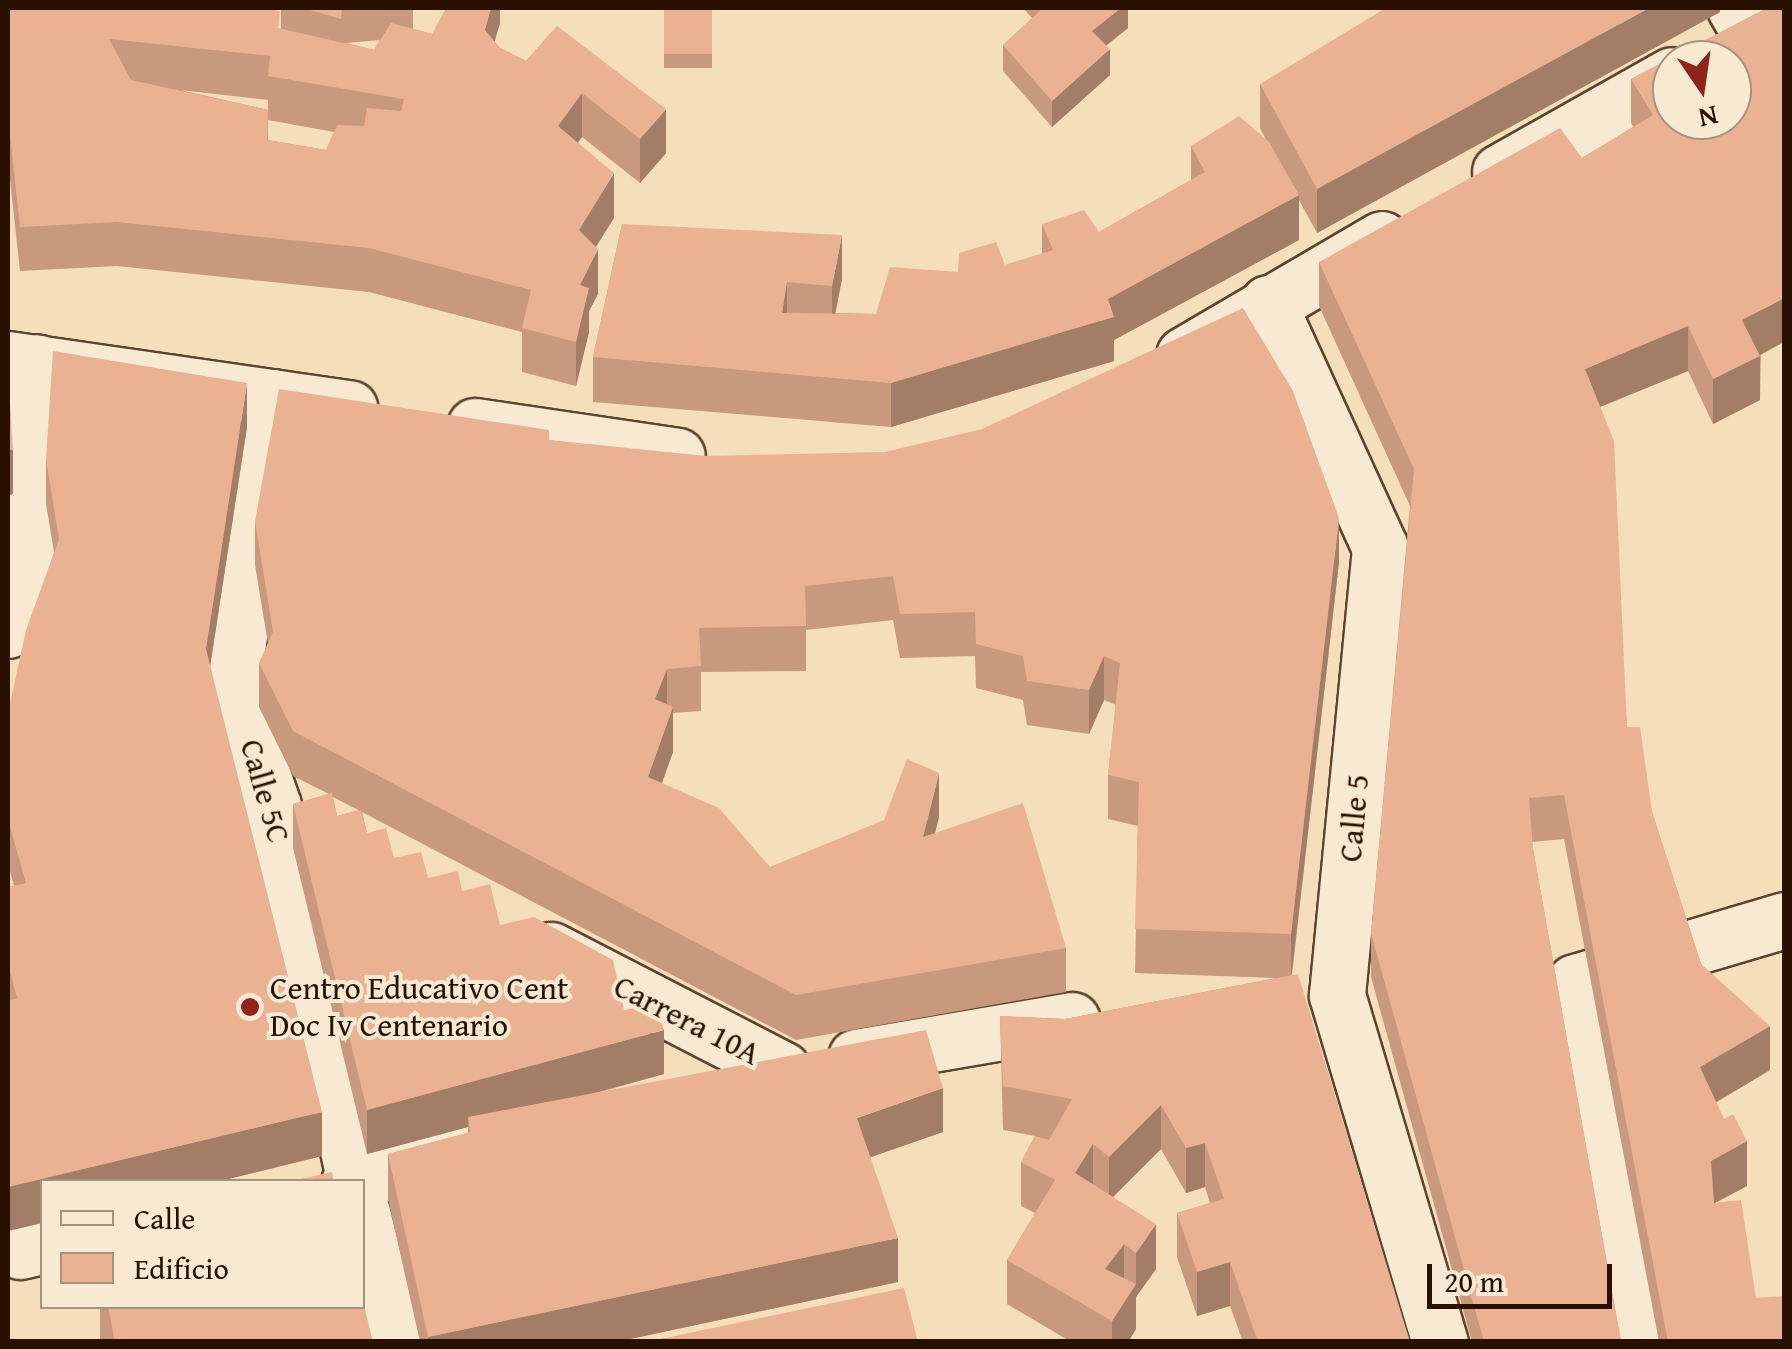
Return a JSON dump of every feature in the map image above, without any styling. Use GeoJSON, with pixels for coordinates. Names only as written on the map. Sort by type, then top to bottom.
{"type":"FeatureCollection","features":[{"type":"Feature","properties":{"kind":"street"},"geometry":{"type":"LineString","coordinates":[[1726,40],[1756,17]]}},
{"type":"Feature","properties":{"kind":"street"},"geometry":{"type":"LineString","coordinates":[[1132,387],[1268,303],[1652,86]]}},
{"type":"Feature","properties":{"kind":"street","name":"Calle 5"},"geometry":{"type":"LineString","coordinates":[[1268,303],[1380,548],[1337,996],[1440,1342]]}},
{"type":"Feature","properties":{"kind":"street"},"geometry":{"type":"LineString","coordinates":[[8,630],[24,588],[22,360],[732,464]]}},
{"type":"Feature","properties":{"kind":"street","name":"Calle 5C"},"geometry":{"type":"LineString","coordinates":[[273,397],[232,686],[273,806],[353,1179]]}},
{"type":"Feature","properties":{"kind":"street"},"geometry":{"type":"LineString","coordinates":[[273,806],[343,843]]}},
{"type":"Feature","properties":{"kind":"street"},"geometry":{"type":"LineString","coordinates":[[1644,1342],[1575,982],[1784,920]]}},
{"type":"Feature","properties":{"kind":"street","name":"Carrera 10A"},"geometry":{"type":"LineString","coordinates":[[501,924],[782,1069]]}},
{"type":"Feature","properties":{"kind":"street"},"geometry":{"type":"LineString","coordinates":[[1282,1000],[1337,996]]}},
{"type":"Feature","properties":{"kind":"street"},"geometry":{"type":"LineString","coordinates":[[708,1088],[782,1069],[1134,1012]]}},
{"type":"Feature","properties":{"kind":"street"},"geometry":{"type":"LineString","coordinates":[[361,1179],[522,1137]]}},
{"type":"Feature","properties":{"kind":"street"},"geometry":{"type":"LineString","coordinates":[[365,1224],[394,1342]]}},
{"type":"Feature","properties":{"kind":"building"},"geometry":{"type":"Polygon","coordinates":[[[8,8],[258,8],[280,11],[278,28],[374,50],[391,23],[432,34],[446,8],[491,8],[485,30],[500,48],[526,61],[557,26],[666,109],[640,139],[582,93],[558,126],[614,173],[579,230],[598,249],[580,285],[589,288],[576,342],[522,328],[531,290],[369,248],[117,222],[20,227],[8,116],[8,8]],[[109,39],[131,80],[268,110],[267,140],[326,150],[337,125],[364,126],[367,108],[401,111],[404,99],[268,76],[270,56],[109,39]]]}},
{"type":"Feature","properties":{"kind":"building"},"geometry":{"type":"Polygon","coordinates":[[[303,8],[342,8],[341,19],[303,8]]]}},
{"type":"Feature","properties":{"kind":"building"},"geometry":{"type":"Polygon","coordinates":[[[664,8],[712,8],[712,54],[664,54],[664,8]]]}},
{"type":"Feature","properties":{"kind":"building"},"geometry":{"type":"Polygon","coordinates":[[[1043,8],[1121,8],[1092,31],[1110,49],[1052,101],[1003,45],[1043,8]]]}},
{"type":"Feature","properties":{"kind":"building"},"geometry":{"type":"Polygon","coordinates":[[[1386,8],[1649,8],[1317,189],[1260,84],[1386,8]]]}},
{"type":"Feature","properties":{"kind":"building"},"geometry":{"type":"Polygon","coordinates":[[[1767,8],[1784,8],[1784,298],[1742,320],[1760,356],[1713,379],[1688,326],[1585,369],[1614,441],[1627,727],[1640,727],[1652,812],[1701,964],[1770,1026],[1700,1067],[1724,1119],[1733,1114],[1747,1141],[1711,1161],[1714,1203],[1741,1200],[1756,1298],[1784,1296],[1784,1342],[1668,1342],[1564,795],[1529,798],[1533,849],[1621,1342],[1484,1342],[1371,933],[1414,469],[1319,262],[1560,128],[1582,158],[1652,116],[1652,140],[1752,140],[1752,40],[1706,40],[1767,8]]]}},
{"type":"Feature","properties":{"kind":"building"},"geometry":{"type":"Polygon","coordinates":[[[1652,68],[1652,113],[1631,79],[1652,68]]]}},
{"type":"Feature","properties":{"kind":"building"},"geometry":{"type":"Polygon","coordinates":[[[1239,116],[1269,142],[1299,195],[1108,299],[1114,317],[891,383],[593,357],[622,224],[842,235],[832,286],[787,282],[782,313],[876,314],[890,267],[958,272],[959,253],[996,242],[1005,265],[1053,250],[1042,224],[1084,210],[1099,232],[1205,172],[1191,146],[1239,116]]]}},
{"type":"Feature","properties":{"kind":"building"},"geometry":{"type":"Polygon","coordinates":[[[1243,308],[1293,391],[1339,518],[1291,934],[1135,929],[1139,782],[1108,775],[1120,663],[1104,656],[1089,690],[1027,681],[1023,656],[976,644],[975,612],[900,614],[893,576],[805,586],[806,626],[699,628],[701,666],[667,669],[655,699],[673,707],[648,777],[719,808],[770,867],[884,820],[907,759],[939,773],[923,837],[1023,803],[1066,948],[796,995],[293,731],[259,663],[273,632],[255,521],[279,389],[549,430],[549,440],[707,456],[885,452],[982,429],[1243,308]]]}},
{"type":"Feature","properties":{"kind":"building"},"geometry":{"type":"Polygon","coordinates":[[[53,351],[247,383],[206,649],[322,1112],[8,1187],[8,1001],[17,998],[8,964],[8,887],[26,883],[8,820],[8,713],[26,630],[59,539],[46,459],[53,351]]]}},
{"type":"Feature","properties":{"kind":"building"},"geometry":{"type":"Polygon","coordinates":[[[8,374],[13,449],[8,451],[8,374]]]}},
{"type":"Feature","properties":{"kind":"building"},"geometry":{"type":"Polygon","coordinates":[[[332,793],[337,816],[361,810],[367,833],[386,828],[394,858],[421,852],[428,878],[458,871],[462,891],[490,884],[500,925],[534,917],[613,960],[624,1010],[656,1004],[664,1030],[367,1110],[293,804],[332,793]]]}},
{"type":"Feature","properties":{"kind":"building"},"geometry":{"type":"Polygon","coordinates":[[[1298,974],[1410,1342],[1258,1342],[1230,1262],[1197,1272],[1177,1213],[1224,1199],[1205,1143],[1186,1148],[1161,1105],[1109,1157],[1093,1144],[1075,1173],[1156,1224],[1136,1253],[1124,1244],[1105,1269],[1136,1284],[1112,1321],[1007,1260],[1055,1180],[1021,1162],[1035,1136],[1049,1140],[1072,1099],[1003,1086],[1000,1016],[1065,1019],[1298,974]]]}},
{"type":"Feature","properties":{"kind":"building"},"geometry":{"type":"Polygon","coordinates":[[[926,1030],[943,1088],[857,1118],[898,1238],[428,1337],[388,1154],[470,1132],[468,1117],[926,1030]]]}},
{"type":"Feature","properties":{"kind":"building"},"geometry":{"type":"Polygon","coordinates":[[[332,1172],[333,1179],[300,1179],[332,1172]]]}},
{"type":"Feature","properties":{"kind":"building"},"geometry":{"type":"Polygon","coordinates":[[[904,1288],[918,1342],[646,1342],[904,1288]]]}},
{"type":"Feature","properties":{"kind":"building"},"geometry":{"type":"Polygon","coordinates":[[[109,1309],[365,1309],[373,1342],[115,1342],[109,1309]]]}},
{"type":"Feature","properties":{"kind":"place","name":"Centro Educativo Cent Doc Iv Centenario"},"geometry":{"type":"Point","coordinates":[250,1007]}}]}
